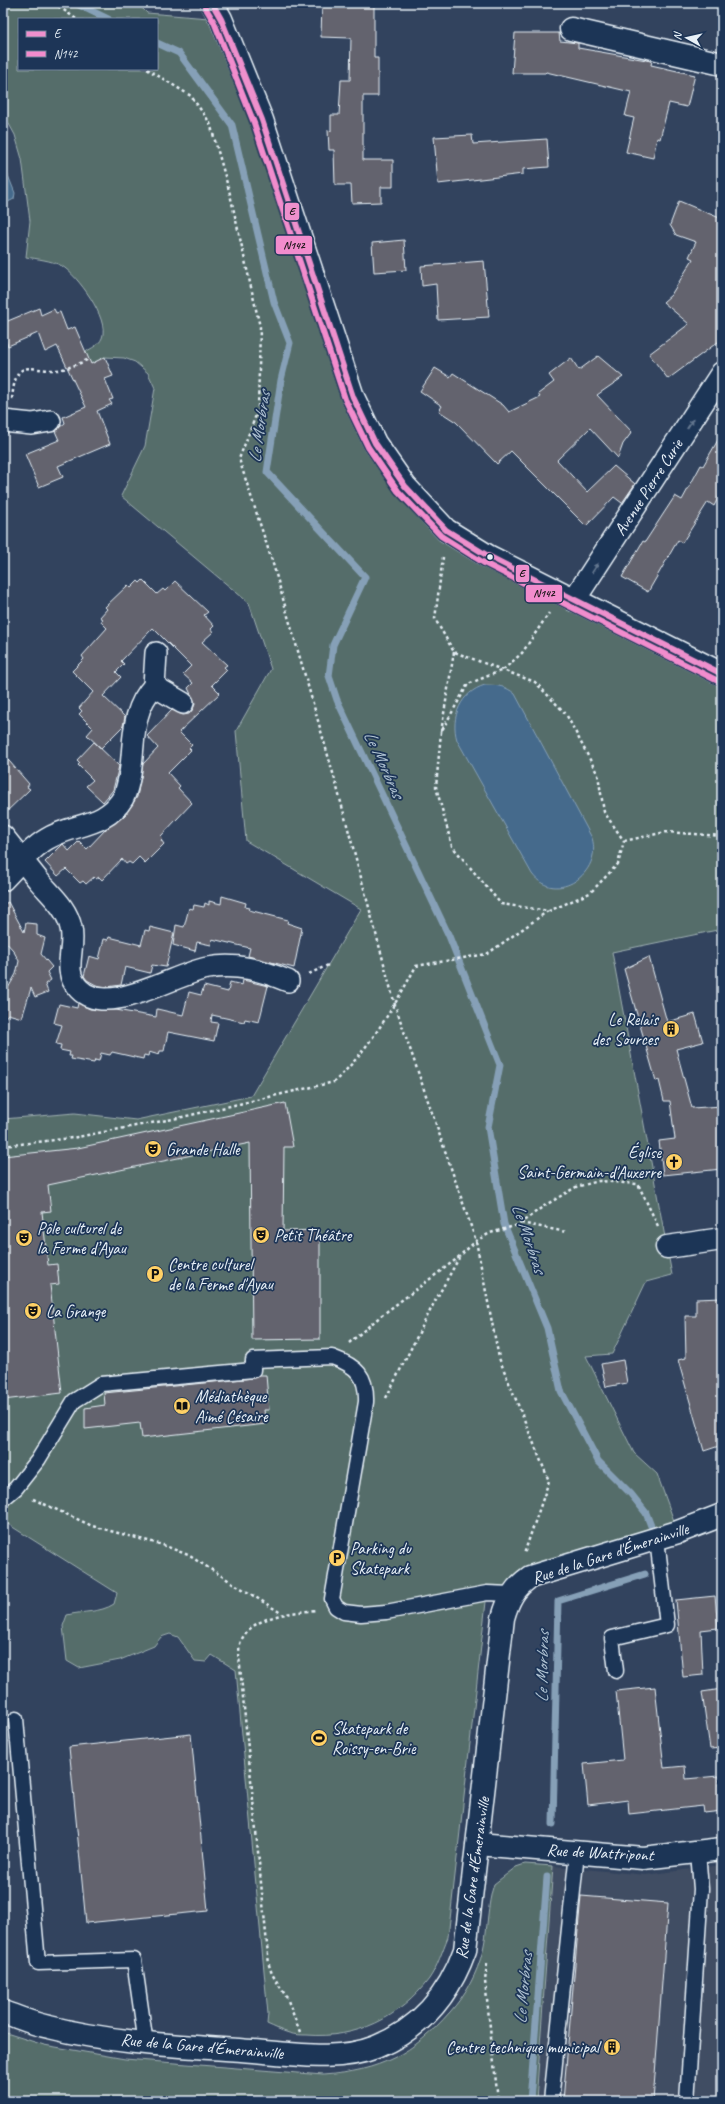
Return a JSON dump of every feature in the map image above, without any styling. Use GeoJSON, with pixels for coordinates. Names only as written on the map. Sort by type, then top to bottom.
{"type":"FeatureCollection","features":[{"type":"Feature","properties":{"kind":"street"},"geometry":{"type":"LineString","coordinates":[[212,3],[221,19],[262,120],[326,321],[353,397],[375,442],[405,486],[446,530],[488,556],[722,674]]}},
{"type":"Feature","properties":{"kind":"street"},"geometry":{"type":"LineString","coordinates":[[571,29],[722,64]]}},
{"type":"Feature","properties":{"kind":"street","name":"Avenue Pierre Curie"},"geometry":{"type":"LineString","coordinates":[[568,597],[722,373]]}},
{"type":"Feature","properties":{"kind":"street"},"geometry":{"type":"LineString","coordinates":[[5,421],[32,424],[50,421]]}},
{"type":"Feature","properties":{"kind":"street"},"geometry":{"type":"LineString","coordinates":[[3,880],[33,849],[47,839],[97,821],[115,807],[123,797],[128,784],[137,712],[144,697],[154,686],[156,653]]}},
{"type":"Feature","properties":{"kind":"street"},"geometry":{"type":"LineString","coordinates":[[154,686],[183,703]]}},
{"type":"Feature","properties":{"kind":"street"},"geometry":{"type":"LineString","coordinates":[[3,836],[68,917],[72,939],[69,960],[70,974],[78,989],[88,996],[102,999],[121,997],[196,971],[219,967],[252,968],[288,980]]}},
{"type":"Feature","properties":{"kind":"street"},"geometry":{"type":"LineString","coordinates":[[667,1247],[722,1240]]}},
{"type":"Feature","properties":{"kind":"street","name":"Rue de la Gare d'Émerainville"},"geometry":{"type":"LineString","coordinates":[[3,2012],[48,2027],[98,2037],[146,2044],[302,2054],[344,2055],[375,2047],[398,2036],[419,2022],[449,1987],[465,1950],[503,1618],[511,1594],[520,1584],[530,1577],[619,1549],[657,1539],[722,1515]]}},
{"type":"Feature","properties":{"kind":"street","name":"Rue de Wattripont"},"geometry":{"type":"LineString","coordinates":[[478,1844],[643,1858],[711,1850]]}},
{"type":"Feature","properties":{"kind":"lane"},"geometry":{"type":"LineString","coordinates":[[3,1499],[16,1488],[38,1460],[74,1401],[101,1384],[253,1370],[253,1360],[332,1357],[343,1361],[358,1372],[364,1379],[366,1390],[366,1402],[332,1599],[336,1606],[344,1612],[361,1614],[400,1610],[487,1593],[511,1594]]}},
{"type":"Feature","properties":{"kind":"lane"},"geometry":{"type":"LineString","coordinates":[[616,1671],[612,1638],[667,1625],[657,1539]]}},
{"type":"Feature","properties":{"kind":"lane"},"geometry":{"type":"LineString","coordinates":[[16,1719],[38,1963],[134,1960],[146,2044]]}},
{"type":"Feature","properties":{"kind":"lane"},"geometry":{"type":"LineString","coordinates":[[687,2101],[701,1889],[711,1850]]}},
{"type":"Feature","properties":{"kind":"lane"},"geometry":{"type":"LineString","coordinates":[[551,2101],[577,1852]]}},
{"type":"Feature","properties":{"kind":"path"},"geometry":{"type":"LineString","coordinates":[[54,3],[75,18]]}},
{"type":"Feature","properties":{"kind":"path"},"geometry":{"type":"LineString","coordinates":[[149,70],[191,96],[210,123],[230,194],[260,327],[258,410],[239,459],[273,564],[318,720],[395,1005],[476,1241],[499,1358],[549,1481],[524,1554],[530,1577]]}},
{"type":"Feature","properties":{"kind":"path"},"geometry":{"type":"LineString","coordinates":[[5,421],[15,382],[20,372],[33,367],[52,370],[63,369],[89,359]]}},
{"type":"Feature","properties":{"kind":"path"},"geometry":{"type":"LineString","coordinates":[[446,530],[435,619],[454,652],[442,732],[436,787],[452,846],[501,904],[549,911]]}},
{"type":"Feature","properties":{"kind":"path"},"geometry":{"type":"LineString","coordinates":[[442,732],[468,684],[503,670],[522,653],[568,597]]}},
{"type":"Feature","properties":{"kind":"path"},"geometry":{"type":"LineString","coordinates":[[3,1146],[72,1138],[178,1118],[334,1082],[345,1072],[395,1005],[416,966],[487,954],[549,911],[590,893],[618,864],[624,841],[604,812],[598,775],[566,714],[535,682],[454,652]]}},
{"type":"Feature","properties":{"kind":"path"},"geometry":{"type":"LineString","coordinates":[[624,841],[666,832],[722,836]]}},
{"type":"Feature","properties":{"kind":"path"},"geometry":{"type":"LineString","coordinates":[[332,1357],[382,1314],[460,1256],[476,1241],[490,1233],[518,1225],[544,1206],[576,1187],[599,1181],[638,1184],[647,1200],[667,1247]]}},
{"type":"Feature","properties":{"kind":"path"},"geometry":{"type":"LineString","coordinates":[[520,1223],[566,1232]]}},
{"type":"Feature","properties":{"kind":"path"},"geometry":{"type":"LineString","coordinates":[[383,1403],[434,1303],[460,1256]]}},
{"type":"Feature","properties":{"kind":"path"},"geometry":{"type":"LineString","coordinates":[[16,1488],[56,1510],[92,1526],[164,1545],[188,1555],[282,1613]]}},
{"type":"Feature","properties":{"kind":"path"},"geometry":{"type":"LineString","coordinates":[[302,2054],[298,2024],[287,1998],[272,1974],[270,1965],[238,1656],[240,1641],[247,1632],[257,1625],[282,1613],[336,1606]]}},
{"type":"Feature","properties":{"kind":"path"},"geometry":{"type":"LineString","coordinates":[[485,1981],[498,2101]]}},
{"type":"Feature","properties":{"kind":"shaded area"},"geometry":{"type":"Polygon","coordinates":[[[3,170],[7,173],[15,193],[14,199],[8,202],[3,200],[3,170]]]}},
{"type":"Feature","properties":{"kind":"shaded area"},"geometry":{"type":"Polygon","coordinates":[[[485,685],[501,686],[515,694],[592,838],[594,851],[591,863],[584,873],[575,881],[564,886],[553,887],[542,883],[532,874],[457,740],[455,723],[459,706],[470,693],[485,685]]]}},
{"type":"Feature","properties":{"kind":"shaded area"},"geometry":{"type":"Polygon","coordinates":[[[722,1865],[722,2101],[536,2101],[553,1866],[646,1875],[722,1865]]]}},
{"type":"Feature","properties":{"kind":"green space"},"geometry":{"type":"Polygon","coordinates":[[[3,3],[137,3],[147,13],[221,19],[353,397],[446,530],[722,674],[722,929],[612,952],[672,1275],[646,1282],[612,1354],[586,1356],[634,1453],[657,1474],[678,1532],[487,1593],[448,1937],[429,1979],[405,2005],[376,2023],[343,2033],[325,2035],[296,2035],[267,2024],[268,2014],[236,1670],[212,1655],[206,1662],[195,1661],[178,1637],[170,1634],[161,1637],[154,1646],[120,1660],[79,1668],[67,1661],[63,1626],[67,1615],[109,1607],[114,1604],[117,1593],[3,1521],[3,1119],[75,1113],[136,1120],[251,1096],[361,909],[246,841],[236,731],[271,669],[249,603],[121,496],[145,446],[155,388],[148,373],[135,362],[124,358],[105,357],[91,364],[85,352],[99,343],[102,338],[103,330],[97,309],[91,298],[76,278],[62,266],[49,261],[26,257],[30,221],[22,159],[15,135],[3,113],[3,3]]]}},
{"type":"Feature","properties":{"kind":"green space"},"geometry":{"type":"Polygon","coordinates":[[[525,1864],[553,1866],[536,2101],[3,2101],[3,2032],[44,2045],[125,2059],[323,2075],[362,2069],[394,2058],[423,2039],[450,2012],[461,1998],[481,1959],[485,1942],[490,1900],[494,1884],[516,1867],[525,1864]]]}},
{"type":"Feature","properties":{"kind":"building"},"geometry":{"type":"Polygon","coordinates":[[[322,3],[374,3],[374,58],[378,58],[378,96],[363,96],[363,160],[393,160],[393,187],[381,187],[381,202],[352,203],[351,185],[335,185],[334,150],[329,150],[328,130],[331,131],[331,115],[339,115],[341,80],[350,80],[351,38],[321,37],[322,3]]]}},
{"type":"Feature","properties":{"kind":"building"},"geometry":{"type":"Polygon","coordinates":[[[515,33],[559,33],[560,41],[578,43],[578,48],[652,61],[651,65],[695,75],[687,107],[669,103],[660,139],[657,138],[653,158],[626,152],[634,118],[625,116],[631,92],[546,72],[512,73],[515,33]]]}},
{"type":"Feature","properties":{"kind":"building"},"geometry":{"type":"Polygon","coordinates":[[[472,135],[473,144],[547,139],[549,167],[523,169],[523,174],[438,184],[434,137],[472,135]]]}},
{"type":"Feature","properties":{"kind":"building"},"geometry":{"type":"Polygon","coordinates":[[[679,201],[722,219],[722,339],[668,379],[649,354],[689,324],[663,302],[671,295],[693,259],[689,257],[696,242],[676,235],[670,225],[679,201]]]}},
{"type":"Feature","properties":{"kind":"building"},"geometry":{"type":"Polygon","coordinates":[[[404,240],[406,270],[374,272],[372,243],[404,240]]]}},
{"type":"Feature","properties":{"kind":"building"},"geometry":{"type":"Polygon","coordinates":[[[484,261],[489,317],[438,320],[436,284],[422,286],[421,266],[484,261]]]}},
{"type":"Feature","properties":{"kind":"building"},"geometry":{"type":"Polygon","coordinates":[[[39,308],[41,315],[54,309],[56,313],[60,312],[67,330],[75,327],[91,364],[105,357],[113,376],[105,379],[113,399],[109,400],[112,404],[97,411],[110,444],[58,466],[63,477],[39,487],[25,454],[59,440],[55,431],[65,423],[63,417],[86,407],[57,346],[45,352],[38,333],[8,346],[3,335],[3,323],[39,308]]]}},
{"type":"Feature","properties":{"kind":"building"},"geometry":{"type":"Polygon","coordinates":[[[598,356],[623,377],[597,395],[632,432],[623,444],[618,458],[590,428],[557,460],[587,492],[614,466],[635,484],[622,503],[614,497],[586,526],[511,451],[497,464],[456,422],[439,411],[442,406],[420,391],[435,368],[450,377],[453,373],[503,405],[509,412],[540,397],[538,394],[554,382],[549,375],[571,358],[579,370],[598,356]]]}},
{"type":"Feature","properties":{"kind":"building"},"geometry":{"type":"Polygon","coordinates":[[[722,433],[722,490],[714,506],[708,502],[682,543],[678,540],[648,592],[622,577],[643,541],[645,542],[675,496],[682,500],[701,465],[703,466],[722,433]]]}},
{"type":"Feature","properties":{"kind":"building"},"geometry":{"type":"Polygon","coordinates":[[[143,580],[157,594],[163,589],[165,591],[175,581],[208,612],[204,615],[214,626],[211,629],[213,632],[202,642],[227,665],[224,667],[227,670],[212,685],[220,693],[179,732],[192,745],[189,748],[191,750],[168,773],[180,786],[178,788],[192,803],[161,836],[163,838],[161,840],[164,844],[145,863],[139,857],[132,864],[129,862],[126,864],[122,859],[102,880],[99,877],[96,879],[94,877],[86,884],[83,881],[80,883],[66,869],[58,876],[45,862],[63,844],[69,851],[79,841],[87,849],[106,829],[125,815],[137,797],[143,764],[158,748],[147,736],[172,710],[183,715],[189,714],[195,703],[188,688],[193,683],[183,674],[191,666],[153,628],[121,661],[124,664],[116,672],[121,677],[103,696],[125,717],[123,726],[101,748],[87,735],[93,728],[79,714],[82,711],[79,708],[93,692],[72,671],[84,659],[82,656],[107,628],[101,622],[103,619],[100,617],[107,609],[105,607],[128,585],[131,588],[138,581],[140,583],[143,580]]]}},
{"type":"Feature","properties":{"kind":"building"},"geometry":{"type":"Polygon","coordinates":[[[94,742],[119,766],[113,790],[103,802],[86,786],[93,780],[78,765],[80,763],[77,760],[94,742]]]}},
{"type":"Feature","properties":{"kind":"building"},"geometry":{"type":"Polygon","coordinates":[[[3,754],[29,784],[27,787],[30,789],[3,815],[3,754]]]}},
{"type":"Feature","properties":{"kind":"building"},"geometry":{"type":"Polygon","coordinates":[[[222,896],[246,903],[245,907],[250,908],[249,910],[288,920],[287,923],[302,928],[294,968],[248,956],[250,948],[212,939],[211,945],[197,942],[195,951],[173,945],[176,925],[184,927],[189,908],[193,909],[194,905],[204,907],[205,903],[209,905],[209,901],[221,904],[222,896]]]}},
{"type":"Feature","properties":{"kind":"building"},"geometry":{"type":"Polygon","coordinates":[[[8,902],[24,932],[26,923],[37,924],[37,935],[45,938],[41,954],[52,967],[47,972],[51,980],[45,984],[48,992],[35,997],[31,988],[22,1018],[8,1014],[3,1020],[3,997],[16,974],[19,961],[13,950],[3,939],[3,905],[8,902]]]}},
{"type":"Feature","properties":{"kind":"building"},"geometry":{"type":"Polygon","coordinates":[[[150,927],[174,933],[166,967],[152,965],[150,973],[125,967],[121,985],[107,987],[96,985],[87,980],[84,976],[89,956],[99,959],[104,939],[108,940],[109,937],[141,945],[145,930],[149,931],[150,927]]]}},
{"type":"Feature","properties":{"kind":"building"},"geometry":{"type":"Polygon","coordinates":[[[649,957],[667,1022],[695,1014],[703,1042],[676,1049],[692,1108],[722,1106],[722,1169],[663,1175],[659,1141],[675,1139],[670,1101],[664,1101],[659,1080],[656,1081],[624,969],[649,957]]]}},
{"type":"Feature","properties":{"kind":"building"},"geometry":{"type":"Polygon","coordinates":[[[243,980],[268,986],[259,1022],[245,1019],[244,1022],[212,1015],[211,1022],[218,1023],[214,1041],[168,1032],[164,1051],[160,1051],[159,1055],[149,1052],[148,1056],[144,1055],[143,1059],[112,1052],[110,1055],[101,1053],[99,1061],[95,1060],[94,1063],[71,1059],[72,1056],[69,1056],[70,1052],[60,1050],[61,1045],[56,1044],[62,1025],[54,1023],[59,1004],[77,1008],[78,1003],[90,1009],[116,1010],[156,1017],[157,1009],[183,1015],[189,992],[201,995],[204,986],[228,992],[230,982],[242,985],[243,980]]]}},
{"type":"Feature","properties":{"kind":"building","name":"Pôle culturel de la Ferme d’Ayau"},"geometry":{"type":"Polygon","coordinates":[[[285,1103],[293,1147],[284,1147],[283,1231],[320,1230],[320,1339],[252,1340],[250,1143],[48,1185],[51,1211],[42,1212],[48,1265],[57,1264],[59,1284],[50,1285],[62,1393],[3,1400],[3,1156],[78,1148],[285,1103]]]}},
{"type":"Feature","properties":{"kind":"building"},"geometry":{"type":"Polygon","coordinates":[[[722,1298],[722,1445],[704,1451],[678,1360],[686,1358],[685,1316],[696,1316],[696,1299],[722,1298]]]}},
{"type":"Feature","properties":{"kind":"building"},"geometry":{"type":"Polygon","coordinates":[[[623,1360],[627,1383],[606,1387],[601,1364],[623,1360]]]}},
{"type":"Feature","properties":{"kind":"building","name":"Médiathèque Aimé Césaire"},"geometry":{"type":"Polygon","coordinates":[[[259,1375],[266,1375],[269,1410],[264,1410],[266,1424],[142,1438],[140,1423],[85,1429],[85,1408],[105,1405],[104,1393],[254,1378],[259,1375]]]}},
{"type":"Feature","properties":{"kind":"building"},"geometry":{"type":"Polygon","coordinates":[[[715,1596],[718,1628],[701,1630],[703,1675],[683,1677],[676,1600],[715,1596]]]}},
{"type":"Feature","properties":{"kind":"building"},"geometry":{"type":"Polygon","coordinates":[[[655,1687],[664,1768],[685,1766],[686,1779],[718,1776],[719,1785],[722,1785],[722,1811],[704,1813],[703,1806],[629,1814],[628,1800],[588,1805],[584,1764],[623,1760],[616,1691],[655,1687]]]}},
{"type":"Feature","properties":{"kind":"building"},"geometry":{"type":"Polygon","coordinates":[[[722,1689],[722,1748],[710,1749],[702,1692],[722,1689]]]}},
{"type":"Feature","properties":{"kind":"building"},"geometry":{"type":"Polygon","coordinates":[[[191,1734],[208,1911],[86,1923],[69,1747],[191,1734]]]}},
{"type":"Feature","properties":{"kind":"building","name":"Centre technique municipal"},"geometry":{"type":"Polygon","coordinates":[[[581,1896],[668,1903],[653,2101],[563,2101],[581,1896]]]}},
{"type":"Feature","properties":{"kind":"waterway","name":"Le Morbras"},"geometry":{"type":"LineString","coordinates":[[75,3],[106,18]]}},
{"type":"Feature","properties":{"kind":"waterway","name":"Le Morbras"},"geometry":{"type":"LineString","coordinates":[[158,43],[179,53],[232,125],[274,302],[290,343],[281,380],[267,472],[365,577],[333,645],[329,676],[337,700],[449,936],[500,1065],[488,1127],[504,1224],[547,1328],[561,1391],[598,1461],[631,1494],[646,1513],[651,1526]]}},
{"type":"Feature","properties":{"kind":"waterway","name":"Le Morbras"},"geometry":{"type":"LineString","coordinates":[[553,1824],[558,1601],[645,1574]]}},
{"type":"Feature","properties":{"kind":"waterway","name":"Le Morbras"},"geometry":{"type":"LineString","coordinates":[[530,2101],[547,1877]]}},
{"type":"Feature","properties":{"kind":"transit line","name":"E"},"geometry":{"type":"LineString","coordinates":[[212,3],[221,19],[262,120],[353,397],[375,443],[405,486],[446,530],[488,556],[722,674]]}},
{"type":"Feature","properties":{"kind":"transit line","name":"N142"},"geometry":{"type":"LineString","coordinates":[[205,7],[214,22],[254,123],[345,399],[368,447],[398,491],[441,536],[484,563],[718,681]]}},
{"type":"Feature","properties":{"kind":"place","name":"Le Relais des Sources"},"geometry":{"type":"Point","coordinates":[671,1029]}},
{"type":"Feature","properties":{"kind":"place","name":"Grande Halle"},"geometry":{"type":"Point","coordinates":[153,1149]}},
{"type":"Feature","properties":{"kind":"place","name":"Église Saint-Germain-d'Auxerre"},"geometry":{"type":"Point","coordinates":[674,1162]}},
{"type":"Feature","properties":{"kind":"place","name":"Petit Théâtre"},"geometry":{"type":"Point","coordinates":[261,1235]}},
{"type":"Feature","properties":{"kind":"place","name":"Pôle culturel de la Ferme d’Ayau"},"geometry":{"type":"Point","coordinates":[24,1238]}},
{"type":"Feature","properties":{"kind":"place","name":"Centre culturel de la Ferme d'Ayau"},"geometry":{"type":"Point","coordinates":[155,1274]}},
{"type":"Feature","properties":{"kind":"place","name":"La Grange"},"geometry":{"type":"Point","coordinates":[33,1311]}},
{"type":"Feature","properties":{"kind":"place","name":"Médiathèque Aimé Césaire"},"geometry":{"type":"Point","coordinates":[182,1406]}},
{"type":"Feature","properties":{"kind":"place","name":"Parking du Skatepark"},"geometry":{"type":"Point","coordinates":[337,1558]}},
{"type":"Feature","properties":{"kind":"place","name":"Skatepark de Roissy-en-Brie"},"geometry":{"type":"Point","coordinates":[319,1738]}},
{"type":"Feature","properties":{"kind":"place","name":"Centre technique municipal"},"geometry":{"type":"Point","coordinates":[612,2047]}}]}
